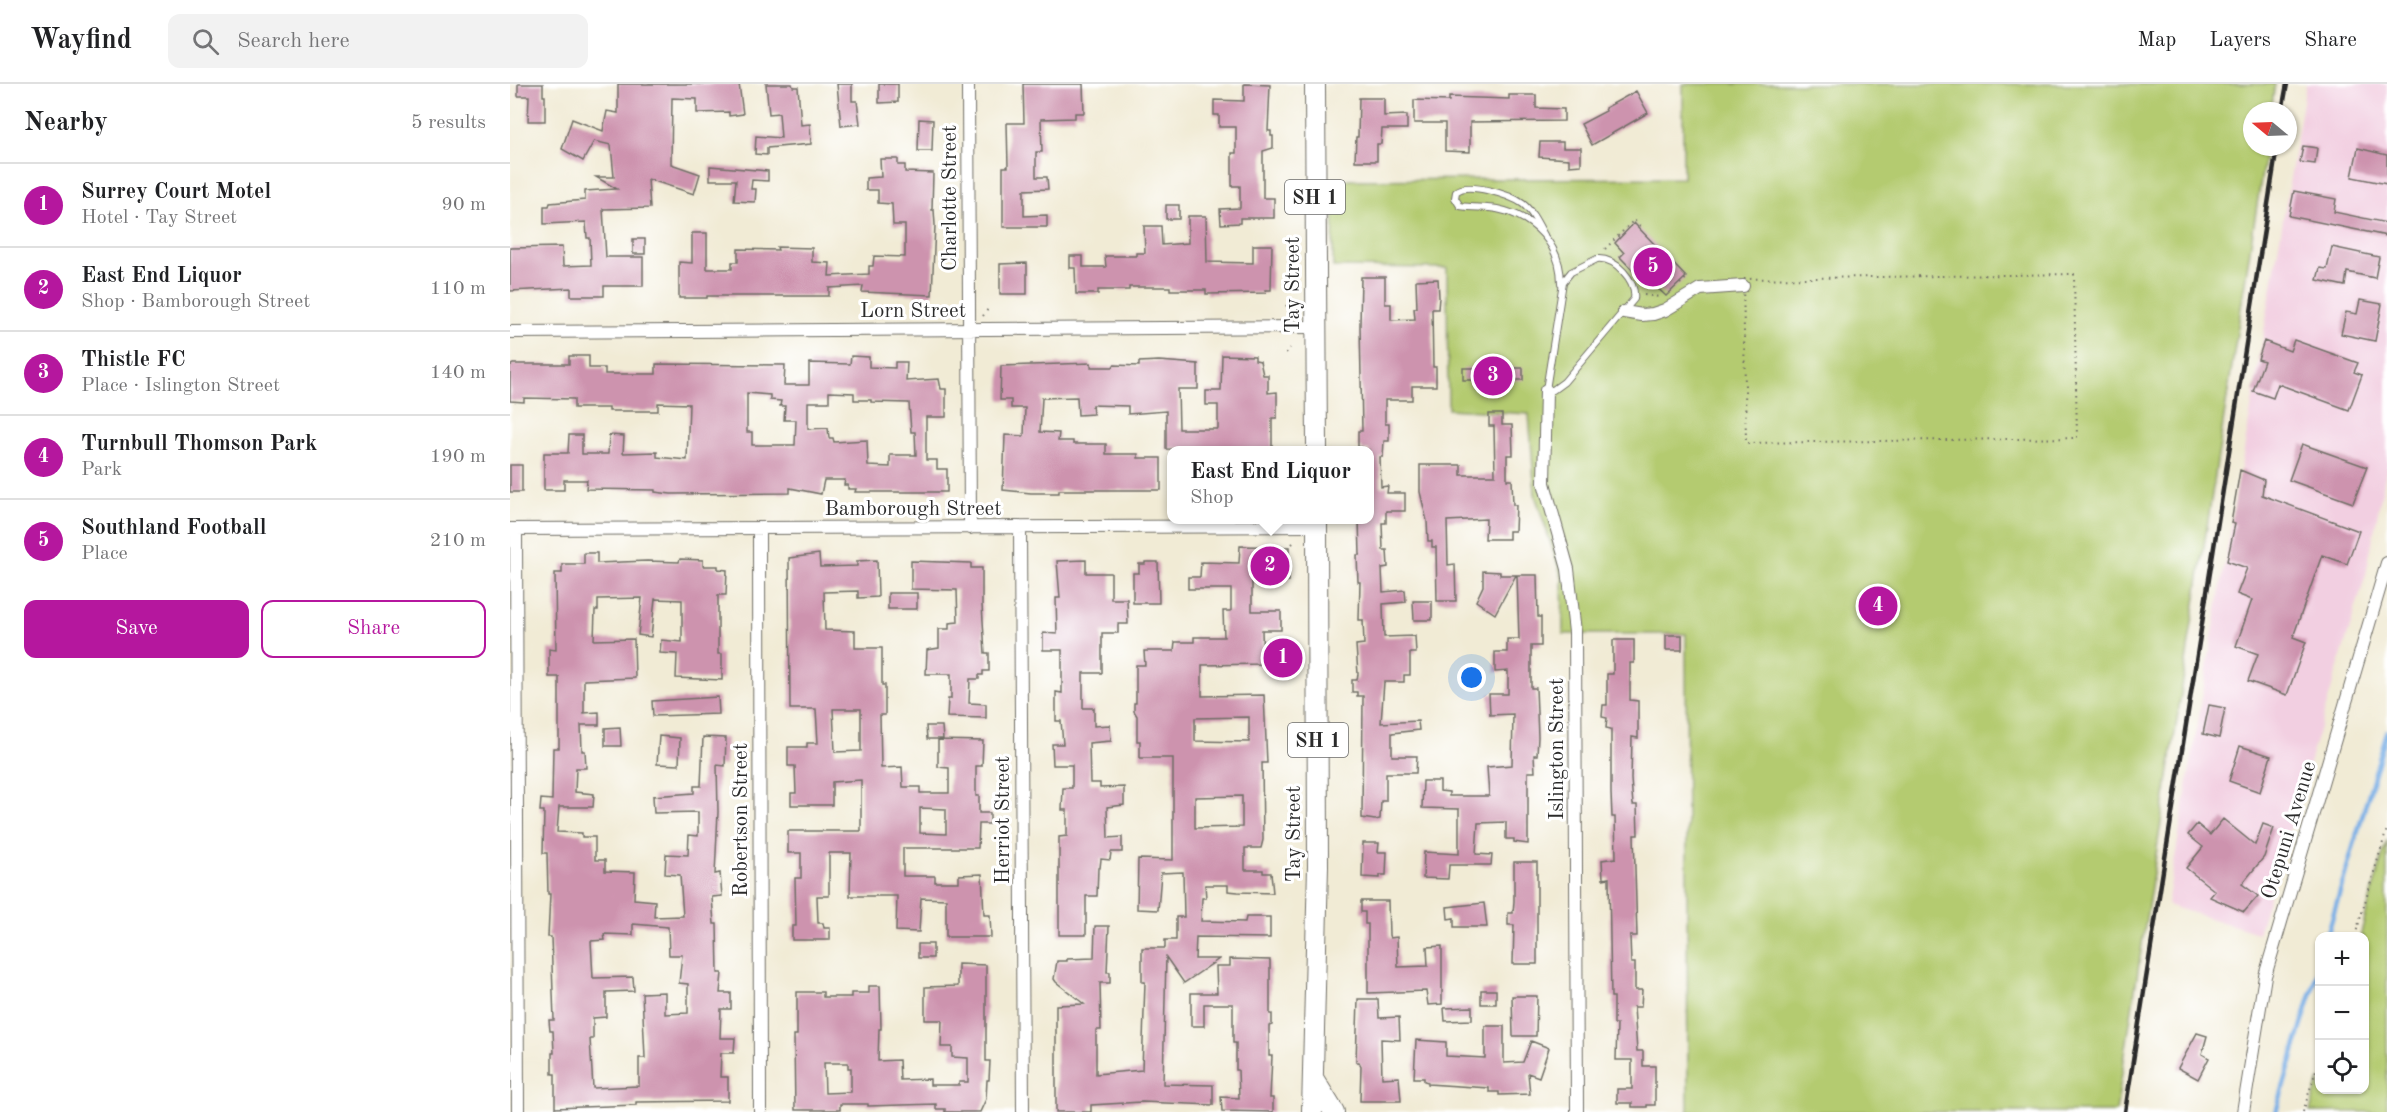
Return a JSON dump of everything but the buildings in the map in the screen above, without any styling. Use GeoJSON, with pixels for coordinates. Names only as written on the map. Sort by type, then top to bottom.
{"type":"FeatureCollection","features":[{"type":"Feature","properties":{"kind":"highway","name":"Tay Street"},"geometry":{"type":"LineString","coordinates":[[1315,84],[1317,446]]}},
{"type":"Feature","properties":{"kind":"highway","name":"Tay Street"},"geometry":{"type":"LineString","coordinates":[[1312,1112],[1318,866],[1317,524]]}},
{"type":"Feature","properties":{"kind":"highway"},"geometry":{"type":"LineString","coordinates":[[1313,1078],[1334,1112]]}},
{"type":"Feature","properties":{"kind":"street","name":"Charlotte Street"},"geometry":{"type":"LineString","coordinates":[[968,84],[970,528]]}},
{"type":"Feature","properties":{"kind":"street"},"geometry":{"type":"LineString","coordinates":[[1624,312],[1653,314],[1680,302],[1700,289],[1743,286]]}},
{"type":"Feature","properties":{"kind":"street","name":"Lorn Street"},"geometry":{"type":"LineString","coordinates":[[510,332],[1316,327]]}},
{"type":"Feature","properties":{"kind":"street","name":"Islington Street"},"geometry":{"type":"LineString","coordinates":[[1546,390],[1544,483],[1568,569],[1575,632],[1577,1112]]}},
{"type":"Feature","properties":{"kind":"street","name":"Bamborough Street"},"geometry":{"type":"LineString","coordinates":[[513,529],[970,528],[1243,524]]}},
{"type":"Feature","properties":{"kind":"street","name":"Herriot Street"},"geometry":{"type":"LineString","coordinates":[[1020,527],[1023,1112]]}},
{"type":"Feature","properties":{"kind":"street","name":"Robertson Street"},"geometry":{"type":"LineString","coordinates":[[759,528],[760,1112]]}},
{"type":"Feature","properties":{"kind":"street"},"geometry":{"type":"LineString","coordinates":[[513,529],[518,1112]]}},
{"type":"Feature","properties":{"kind":"street","name":"Otepuni Avenue"},"geometry":{"type":"LineString","coordinates":[[2243,1112],[2265,976],[2381,590],[2387,563]]}},
{"type":"Feature","properties":{"kind":"lane"},"geometry":{"type":"LineString","coordinates":[[1544,235],[1528,219],[1498,209],[1460,206],[1455,198],[1456,192],[1460,188],[1494,192],[1517,201],[1532,214],[1553,249],[1561,273],[1560,293]]}},
{"type":"Feature","properties":{"kind":"lane","name":"Islington Street"},"geometry":{"type":"LineString","coordinates":[[1546,390],[1560,293],[1565,279],[1571,272],[1597,258]]}},
{"type":"Feature","properties":{"kind":"lane"},"geometry":{"type":"LineString","coordinates":[[1546,390],[1553,390],[1564,382],[1632,303],[1635,295],[1633,284],[1611,261],[1597,258]]}},
{"type":"Feature","properties":{"kind":"path"},"geometry":{"type":"LineString","coordinates":[[1597,258],[1634,220],[1642,228]]}},
{"type":"Feature","properties":{"kind":"path"},"geometry":{"type":"LineString","coordinates":[[2074,274],[2077,438],[1746,443],[1743,286],[1743,279],[2074,274]]}},
{"type":"Feature","properties":{"kind":"path"},"geometry":{"type":"LineString","coordinates":[[1673,291],[1689,276]]}},
{"type":"Feature","properties":{"kind":"path"},"geometry":{"type":"LineString","coordinates":[[1635,295],[1666,297]]}},
{"type":"Feature","properties":{"kind":"path"},"geometry":{"type":"LineString","coordinates":[[1286,305],[1289,310]]}},
{"type":"Feature","properties":{"kind":"path"},"geometry":{"type":"LineString","coordinates":[[983,316],[988,309]]}},
{"type":"Feature","properties":{"kind":"path"},"geometry":{"type":"LineString","coordinates":[[1286,353],[1290,348]]}},
{"type":"Feature","properties":{"kind":"path"},"geometry":{"type":"LineString","coordinates":[[2356,932],[2387,829]]}},
{"type":"Feature","properties":{"kind":"path"},"geometry":{"type":"LineString","coordinates":[[2303,1112],[2315,1071]]}},
{"type":"Feature","properties":{"kind":"shaded area"},"geometry":{"type":"Polygon","coordinates":[[[2306,84],[2387,84],[2387,466],[2366,574],[2258,933],[2167,905],[2294,156],[2297,156],[2297,137],[2306,84]]]}},
{"type":"Feature","properties":{"kind":"green space"},"geometry":{"type":"Polygon","coordinates":[[[1683,84],[2275,84],[2272,102],[2243,102],[2243,156],[2265,156],[2116,1112],[1688,1112],[1686,634],[1563,634],[1562,578],[1535,495],[1529,414],[1448,409],[1447,268],[1333,267],[1334,180],[1683,178],[1683,84]]]}},
{"type":"Feature","properties":{"kind":"green space"},"geometry":{"type":"Polygon","coordinates":[[[2387,840],[2387,1112],[2310,1112],[2315,1094],[2369,1094],[2369,932],[2361,932],[2387,840]]]}},
{"type":"Feature","properties":{"kind":"waterway"},"geometry":{"type":"LineString","coordinates":[[2328,932],[2387,732]]}},
{"type":"Feature","properties":{"kind":"waterway"},"geometry":{"type":"LineString","coordinates":[[2276,1112],[2315,981]]}},
{"type":"Feature","properties":{"kind":"railway"},"geometry":{"type":"LineString","coordinates":[[2284,102],[2287,84]]}},
{"type":"Feature","properties":{"kind":"railway"},"geometry":{"type":"LineString","coordinates":[[2125,1112],[2276,156]]}},
{"type":"Feature","properties":{"kind":"place","name":"Southland Football"},"geometry":{"type":"Point","coordinates":[1653,267]}},
{"type":"Feature","properties":{"kind":"place","name":"Thistle FC"},"geometry":{"type":"Point","coordinates":[1493,376]}},
{"type":"Feature","properties":{"kind":"place","name":"East End Liquor"},"geometry":{"type":"Point","coordinates":[1270,566]}},
{"type":"Feature","properties":{"kind":"place","name":"Turnbull Thomson Park"},"geometry":{"type":"Point","coordinates":[1878,606]}},
{"type":"Feature","properties":{"kind":"place","name":"Surrey Court Motel"},"geometry":{"type":"Point","coordinates":[1283,658]}}]}
